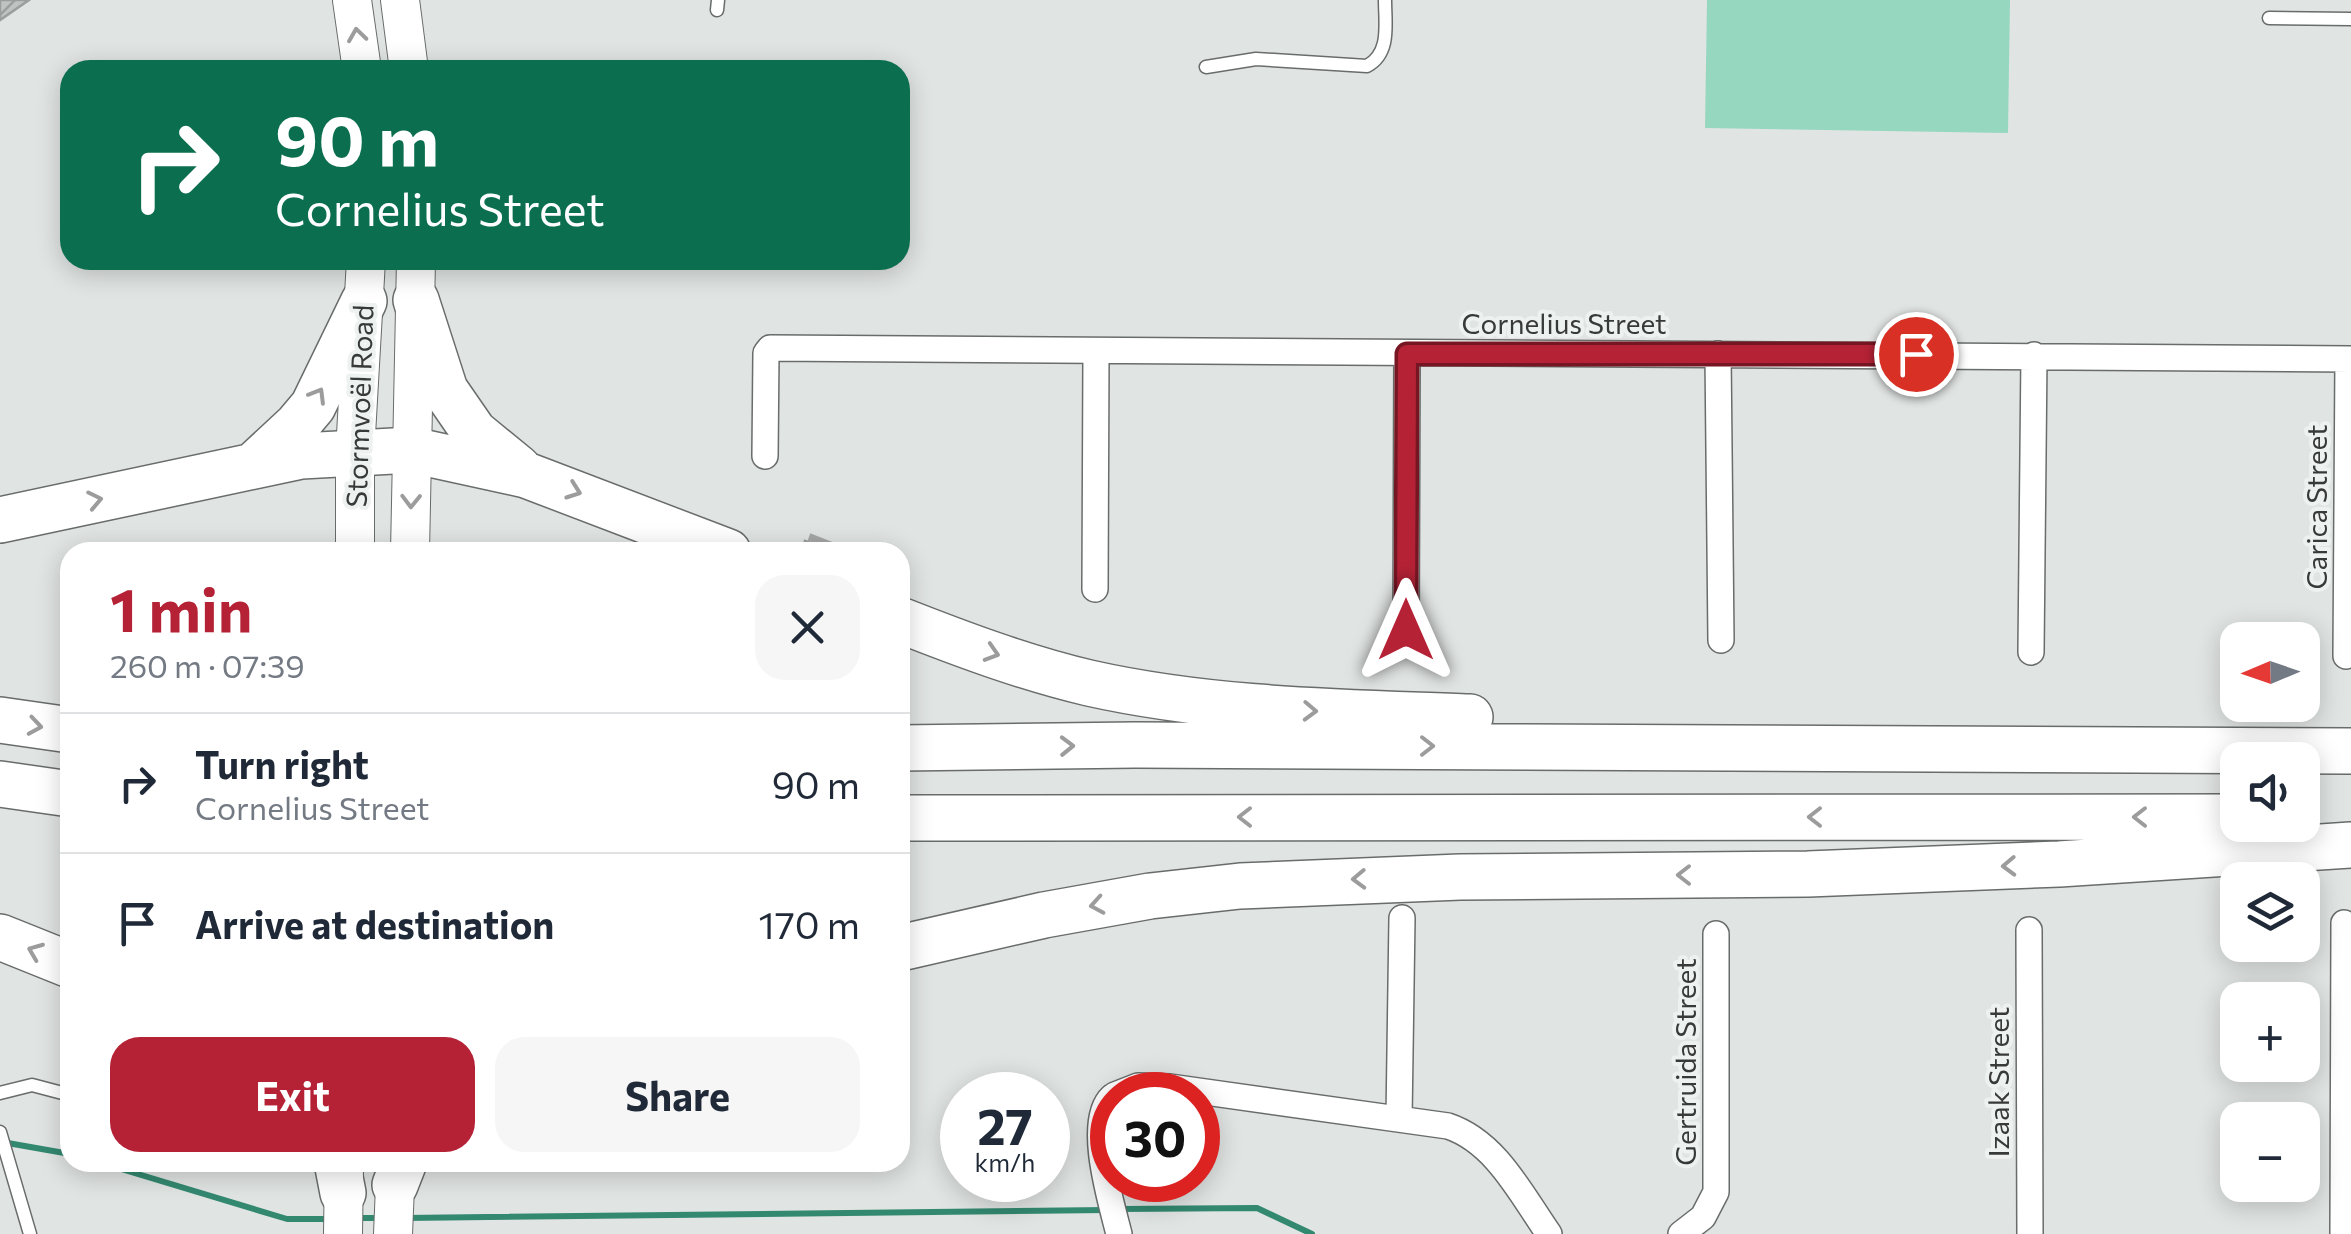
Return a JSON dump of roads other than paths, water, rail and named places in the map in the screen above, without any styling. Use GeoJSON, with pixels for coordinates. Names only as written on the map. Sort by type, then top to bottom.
{"type":"FeatureCollection","features":[{"type":"Feature","properties":{"kind":"highway"},"geometry":{"type":"LineString","coordinates":[[252,466],[313,406],[365,280]]}},
{"type":"Feature","properties":{"kind":"highway"},"geometry":{"type":"LineString","coordinates":[[416,280],[433,360],[445,390],[474,432],[526,474]]}},
{"type":"Feature","properties":{"kind":"highway"},"geometry":{"type":"LineString","coordinates":[[0,520],[301,456],[412,450],[526,474],[702,542]]}},
{"type":"Feature","properties":{"kind":"highway"},"geometry":{"type":"LineString","coordinates":[[910,624],[1087,682],[1178,699],[1266,709],[2220,748]]}},
{"type":"Feature","properties":{"kind":"highway"},"geometry":{"type":"LineString","coordinates":[[0,720],[60,729]]}},
{"type":"Feature","properties":{"kind":"highway"},"geometry":{"type":"LineString","coordinates":[[910,748],[1174,745],[2220,750]]}},
{"type":"Feature","properties":{"kind":"highway"},"geometry":{"type":"LineString","coordinates":[[2320,750],[2351,750]]}},
{"type":"Feature","properties":{"kind":"highway"},"geometry":{"type":"LineString","coordinates":[[0,784],[60,793]]}},
{"type":"Feature","properties":{"kind":"highway"},"geometry":{"type":"LineString","coordinates":[[910,818],[2220,817]]}},
{"type":"Feature","properties":{"kind":"highway"},"geometry":{"type":"LineString","coordinates":[[2320,817],[2351,817]]}},
{"type":"Feature","properties":{"kind":"highway"},"geometry":{"type":"LineString","coordinates":[[910,946],[1044,915],[1150,896],[1240,886],[1426,877],[1808,874],[2059,864],[2351,845]]}},
{"type":"Feature","properties":{"kind":"highway"},"geometry":{"type":"LineString","coordinates":[[0,936],[60,961]]}},
{"type":"Feature","properties":{"kind":"main road"},"geometry":{"type":"LineString","coordinates":[[352,0],[361,60]]}},
{"type":"Feature","properties":{"kind":"main road"},"geometry":{"type":"LineString","coordinates":[[400,0],[408,60]]}},
{"type":"Feature","properties":{"kind":"main road","name":"Stormvoël Road"},"geometry":{"type":"LineString","coordinates":[[355,542],[365,280]]}},
{"type":"Feature","properties":{"kind":"main road","name":"Stormvoël Road"},"geometry":{"type":"LineString","coordinates":[[410,542],[416,280]]}},
{"type":"Feature","properties":{"kind":"main road"},"geometry":{"type":"LineString","coordinates":[[393,1234],[397,1175]]}},
{"type":"Feature","properties":{"kind":"street","name":"Cornelius Street"},"geometry":{"type":"LineString","coordinates":[[765,456],[766,353],[778,348],[2349,359]]}},
{"type":"Feature","properties":{"kind":"street"},"geometry":{"type":"LineString","coordinates":[[1095,589],[1096,353]]}},
{"type":"Feature","properties":{"kind":"street"},"geometry":{"type":"LineString","coordinates":[[1406,630],[1407,354]]}},
{"type":"Feature","properties":{"kind":"street"},"geometry":{"type":"LineString","coordinates":[[1718,354],[1721,640]]}},
{"type":"Feature","properties":{"kind":"street"},"geometry":{"type":"LineString","coordinates":[[2031,652],[2034,355]]}},
{"type":"Feature","properties":{"kind":"street","name":"Carica Street"},"geometry":{"type":"LineString","coordinates":[[2346,656],[2349,359]]}},
{"type":"Feature","properties":{"kind":"street"},"geometry":{"type":"LineString","coordinates":[[1399,1119],[1402,918]]}},
{"type":"Feature","properties":{"kind":"street"},"geometry":{"type":"LineString","coordinates":[[2343,1234],[2344,923]]}},
{"type":"Feature","properties":{"kind":"street","name":"Izaak Street"},"geometry":{"type":"LineString","coordinates":[[2028,930],[2030,1234]]}},
{"type":"Feature","properties":{"kind":"street","name":"Gertruida Street"},"geometry":{"type":"LineString","coordinates":[[1681,1234],[1703,1217],[1716,1192],[1716,934]]}},
{"type":"Feature","properties":{"kind":"street"},"geometry":{"type":"LineString","coordinates":[[1220,1094],[1448,1126],[1480,1141],[1549,1234]]}},
{"type":"Feature","properties":{"kind":"street"},"geometry":{"type":"LineString","coordinates":[[1112,1202],[1119,1234]]}},
{"type":"Feature","properties":{"kind":"lane"},"geometry":{"type":"LineString","coordinates":[[1206,68],[1256,59],[1366,66],[1379,58],[1383,50],[1385,0]]}},
{"type":"Feature","properties":{"kind":"lane"},"geometry":{"type":"LineString","coordinates":[[2269,18],[2351,18]]}},
{"type":"Feature","properties":{"kind":"lane"},"geometry":{"type":"LineString","coordinates":[[0,1094],[32,1085],[60,1092]]}},
{"type":"Feature","properties":{"kind":"lane"},"geometry":{"type":"LineString","coordinates":[[0,1132],[30,1234]]}},
{"type":"Feature","properties":{"kind":"waterway"},"geometry":{"type":"LineString","coordinates":[[2,1142],[60,1152]]}},
{"type":"Feature","properties":{"kind":"waterway"},"geometry":{"type":"LineString","coordinates":[[131,1172],[287,1219],[332,1219]]}},
{"type":"Feature","properties":{"kind":"waterway"},"geometry":{"type":"LineString","coordinates":[[1119,1209],[1257,1208],[1312,1234]]}},
{"type":"Feature","properties":{"kind":"waterway"},"geometry":{"type":"LineString","coordinates":[[404,1218],[1107,1210]]}},
{"type":"Feature","properties":{"kind":"waterway"},"geometry":{"type":"LineString","coordinates":[[354,1218],[382,1218]]}}]}
